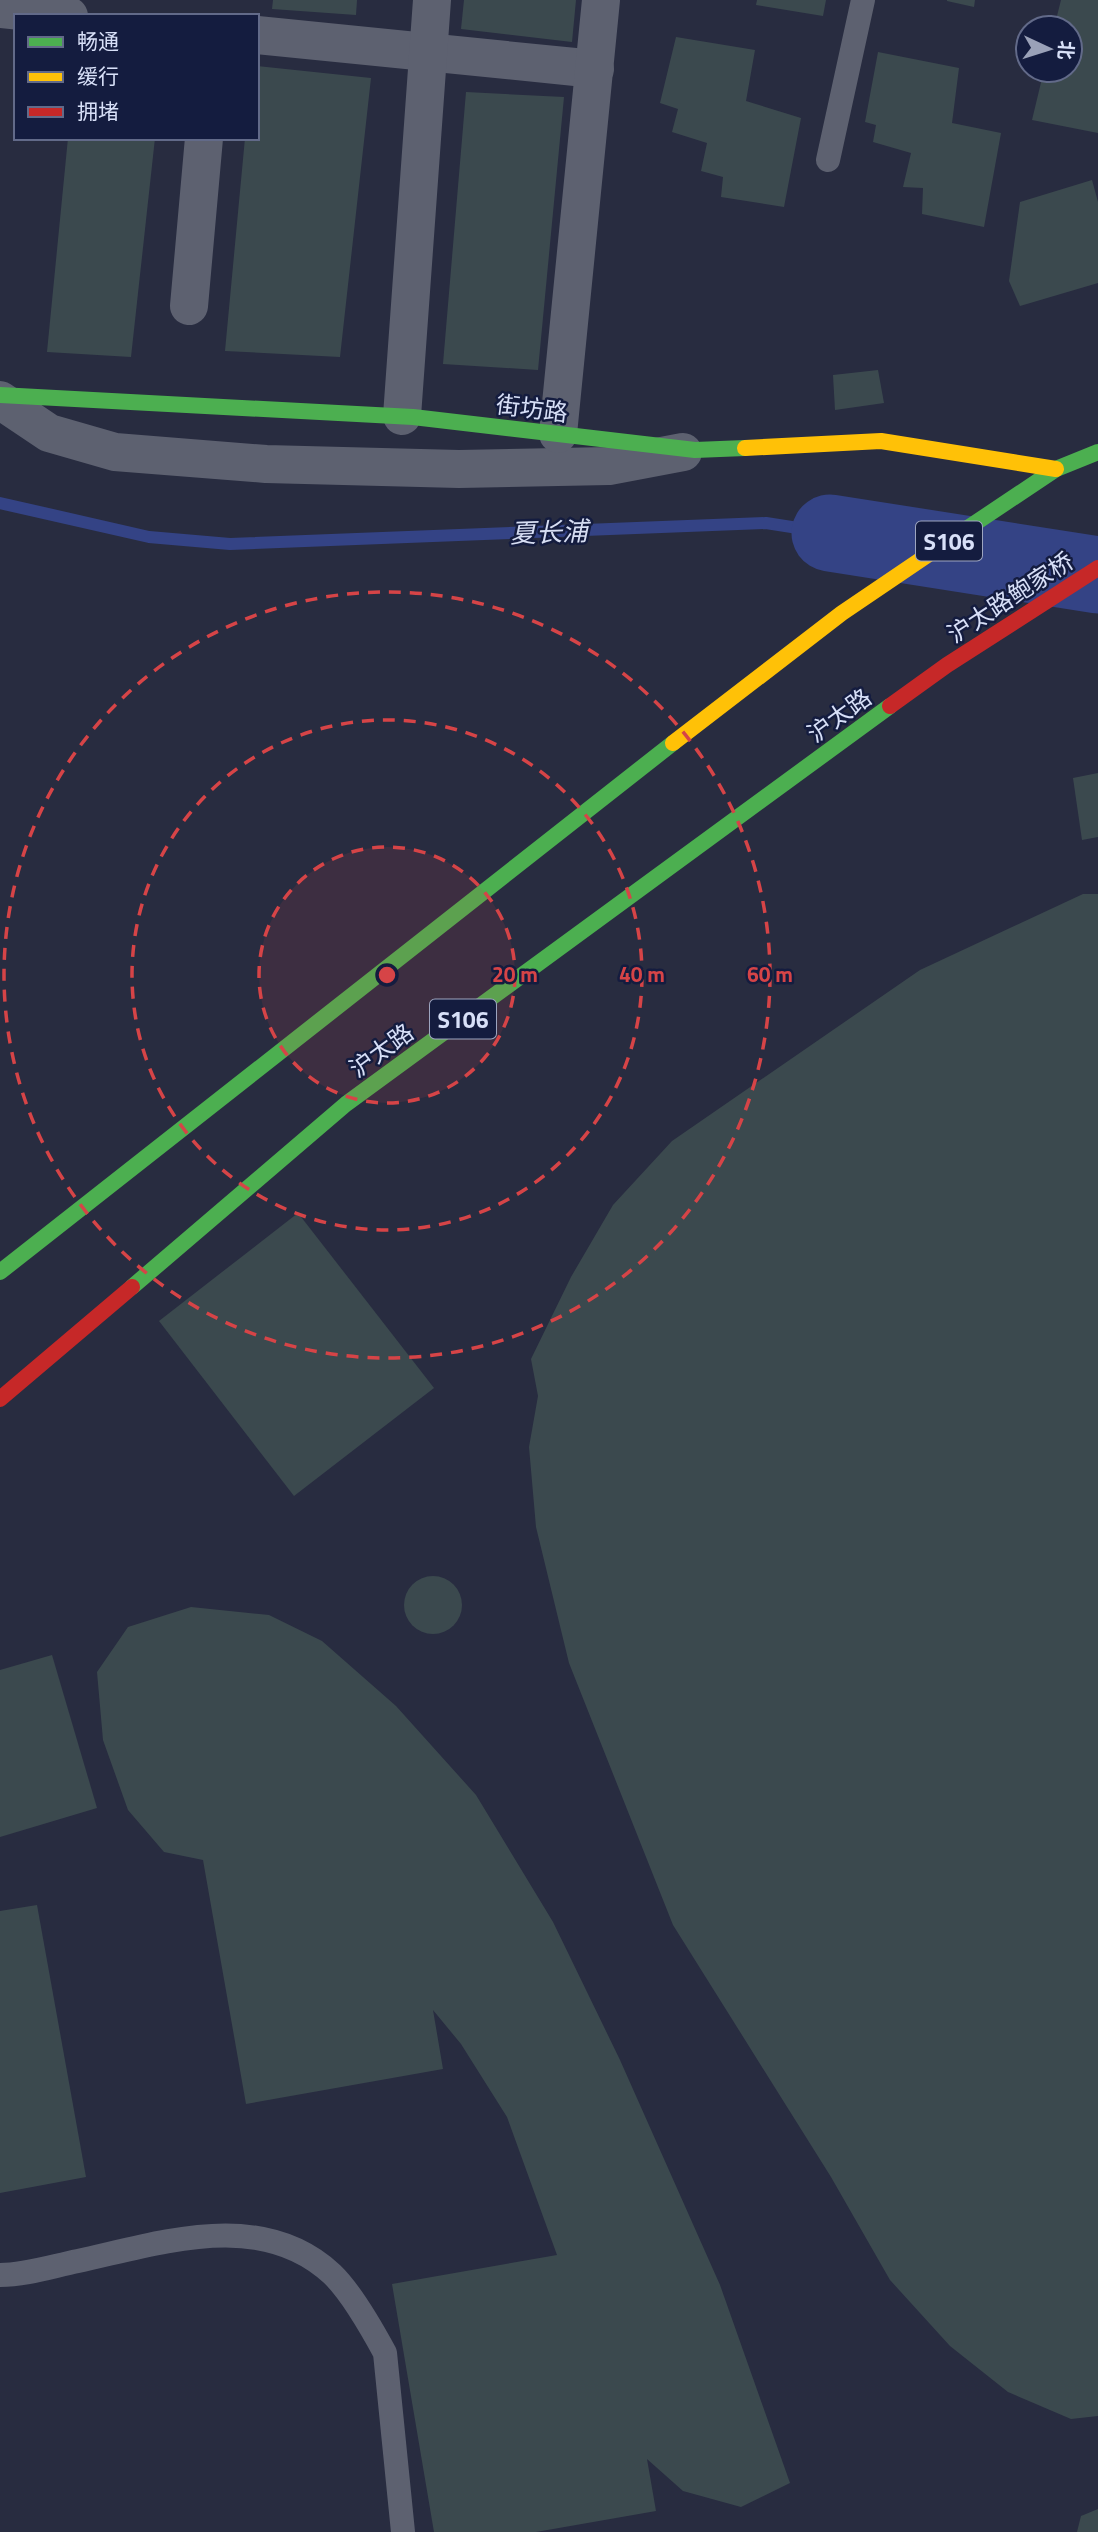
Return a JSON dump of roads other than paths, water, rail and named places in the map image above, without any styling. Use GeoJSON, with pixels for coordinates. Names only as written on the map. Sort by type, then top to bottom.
{"type":"FeatureCollection","features":[{"type":"Feature","properties":{"kind":"main road","name":"街坊路"},"geometry":{"type":"LineString","coordinates":[[0,394],[402,416],[695,450],[881,441],[1056,469]]}},
{"type":"Feature","properties":{"kind":"main road","name":"S106"},"geometry":{"type":"LineString","coordinates":[[0,1272],[728,699],[842,613],[1056,469],[1098,452]]}},
{"type":"Feature","properties":{"kind":"main road","name":"沪太路鲍家桥"},"geometry":{"type":"LineString","coordinates":[[947,665],[1098,568]]}},
{"type":"Feature","properties":{"kind":"main road","name":"沪太路"},"geometry":{"type":"LineString","coordinates":[[0,1399],[346,1104],[947,665]]}},
{"type":"Feature","properties":{"kind":"street"},"geometry":{"type":"LineString","coordinates":[[402,416],[432,0]]}},
{"type":"Feature","properties":{"kind":"street"},"geometry":{"type":"LineString","coordinates":[[558,434],[601,0]]}},
{"type":"Feature","properties":{"kind":"street"},"geometry":{"type":"LineString","coordinates":[[0,9],[49,14]]}},
{"type":"Feature","properties":{"kind":"street"},"geometry":{"type":"LineString","coordinates":[[259,35],[595,69]]}},
{"type":"Feature","properties":{"kind":"street"},"geometry":{"type":"LineString","coordinates":[[189,306],[204,140]]}},
{"type":"Feature","properties":{"kind":"street"},"geometry":{"type":"LineString","coordinates":[[0,400],[49,433],[115,452],[266,464],[459,469],[609,466],[695,450]]}},
{"type":"Feature","properties":{"kind":"lane"},"geometry":{"type":"LineString","coordinates":[[828,160],[863,0]]}},
{"type":"Feature","properties":{"kind":"lane"},"geometry":{"type":"LineString","coordinates":[[0,2275],[190,2237],[228,2235],[261,2237],[288,2246],[316,2262],[333,2275],[371,2328],[385,2353],[403,2532]]}},
{"type":"Feature","properties":{"kind":"waterway","name":"夏长浦"},"geometry":{"type":"LineString","coordinates":[[0,503],[149,537],[230,544],[766,523],[830,533]]}},
{"type":"Feature","properties":{"kind":"waterway","name":"夏长浦"},"geometry":{"type":"LineString","coordinates":[[830,533],[1098,575]]}}]}
